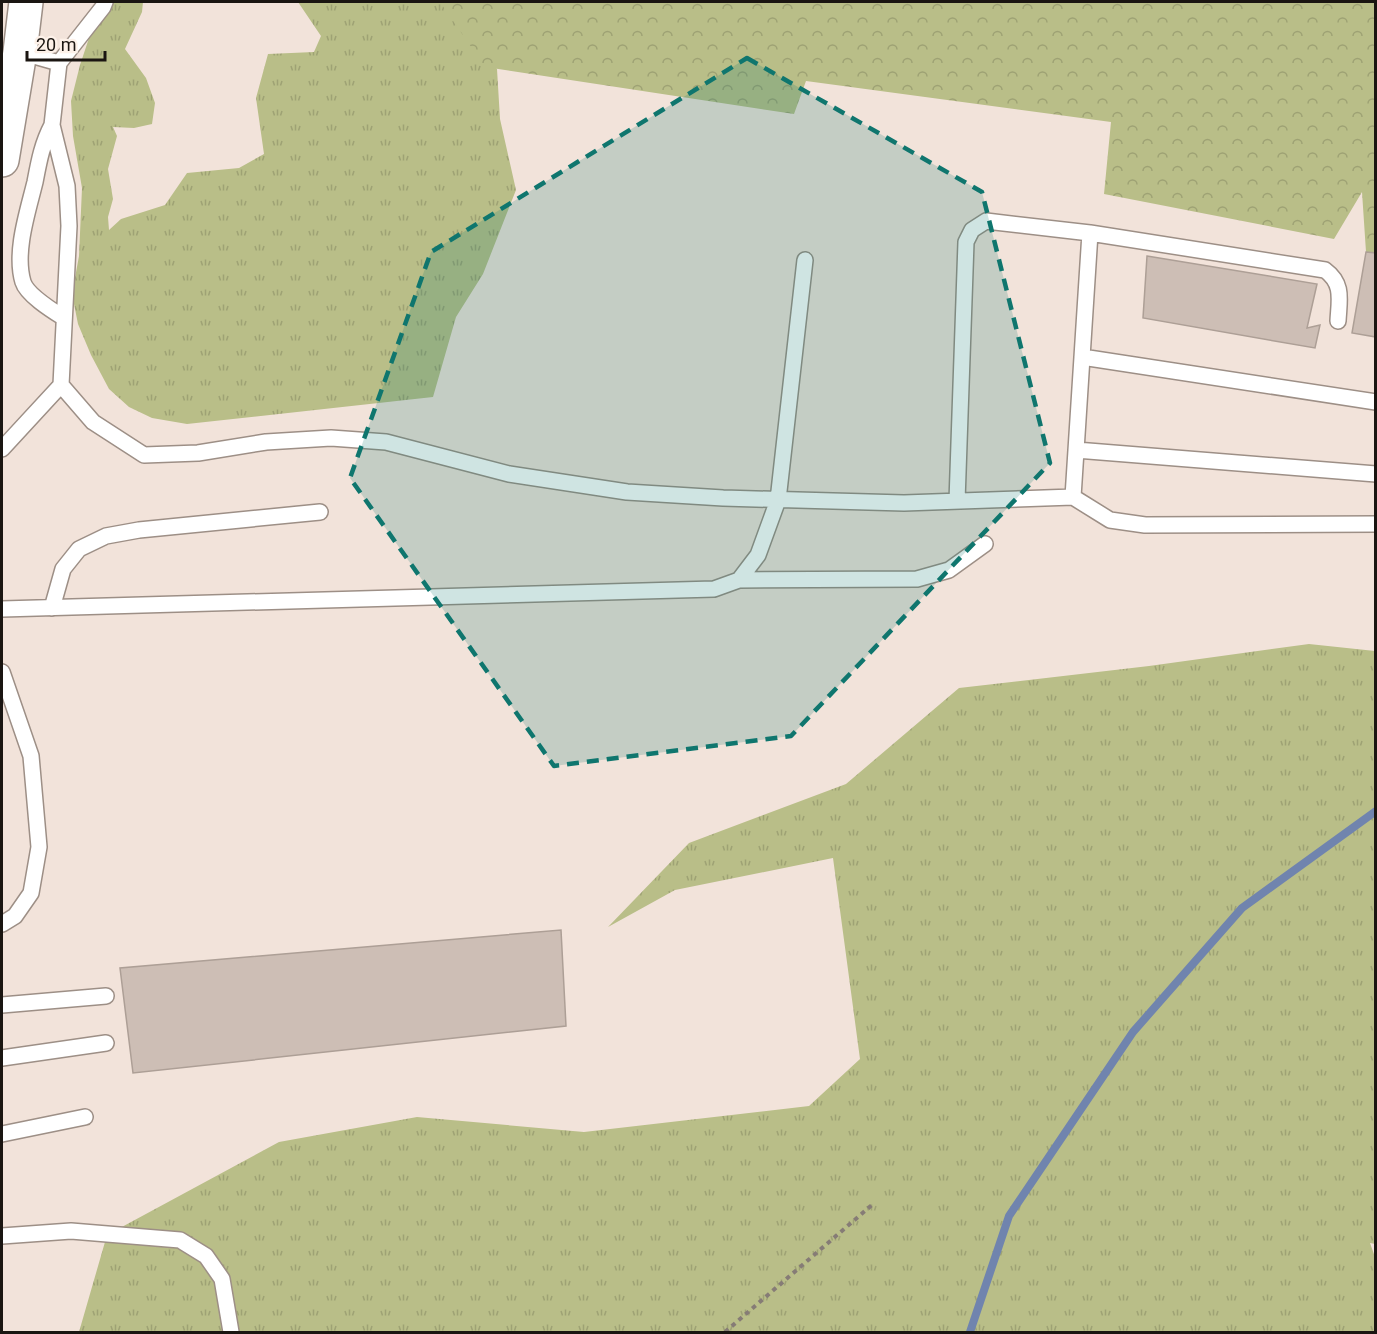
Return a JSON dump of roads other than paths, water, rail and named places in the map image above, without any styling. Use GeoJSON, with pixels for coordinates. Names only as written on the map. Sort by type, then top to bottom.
{"type":"FeatureCollection","features":[{"type":"Feature","properties":{"kind":"highway"},"geometry":{"type":"LineString","coordinates":[[2,160],[26,2]]}},
{"type":"Feature","properties":{"kind":"lane"},"geometry":{"type":"LineString","coordinates":[[64,318],[43,304],[23,284],[21,257],[25,216],[44,141],[52,125],[59,63],[105,3]]}},
{"type":"Feature","properties":{"kind":"lane"},"geometry":{"type":"LineString","coordinates":[[20,52],[59,63]]}},
{"type":"Feature","properties":{"kind":"lane"},"geometry":{"type":"LineString","coordinates":[[2,449],[61,385],[68,256],[67,186],[52,125]]}},
{"type":"Feature","properties":{"kind":"lane"},"geometry":{"type":"LineString","coordinates":[[957,501],[966,242],[972,230],[986,221],[1090,233],[1325,270],[1335,277],[1339,290],[1338,321]]}},
{"type":"Feature","properties":{"kind":"lane"},"geometry":{"type":"LineString","coordinates":[[1073,497],[1090,233]]}},
{"type":"Feature","properties":{"kind":"lane"},"geometry":{"type":"LineString","coordinates":[[739,580],[758,555],[778,500],[805,260]]}},
{"type":"Feature","properties":{"kind":"lane"},"geometry":{"type":"LineString","coordinates":[[1082,357],[1376,402]]}},
{"type":"Feature","properties":{"kind":"lane"},"geometry":{"type":"LineString","coordinates":[[61,385],[93,422],[144,455],[198,453],[266,442],[342,439],[386,442],[509,474],[627,492],[778,500],[904,503],[1073,497],[1110,520],[1145,525],[1376,524]]}},
{"type":"Feature","properties":{"kind":"lane"},"geometry":{"type":"LineString","coordinates":[[1076,450],[1376,474]]}},
{"type":"Feature","properties":{"kind":"lane"},"geometry":{"type":"LineString","coordinates":[[52,608],[63,569],[79,549],[106,536],[139,530],[320,512]]}},
{"type":"Feature","properties":{"kind":"lane"},"geometry":{"type":"LineString","coordinates":[[2,609],[714,589],[739,580],[917,579],[949,570],[985,544]]}},
{"type":"Feature","properties":{"kind":"lane"},"geometry":{"type":"LineString","coordinates":[[2,672],[31,756],[39,847],[31,893],[15,916],[2,924]]}},
{"type":"Feature","properties":{"kind":"lane"},"geometry":{"type":"LineString","coordinates":[[2,1005],[106,996]]}},
{"type":"Feature","properties":{"kind":"lane"},"geometry":{"type":"LineString","coordinates":[[2,1058],[106,1043]]}},
{"type":"Feature","properties":{"kind":"lane"},"geometry":{"type":"LineString","coordinates":[[2,1134],[85,1117]]}},
{"type":"Feature","properties":{"kind":"lane"},"geometry":{"type":"LineString","coordinates":[[2,1236],[71,1231],[180,1240],[206,1256],[222,1280],[231,1332]]}},
{"type":"Feature","properties":{"kind":"waterway"},"geometry":{"type":"LineString","coordinates":[[970,1332],[1009,1216],[1133,1032],[1242,908],[1376,811]]}}]}
